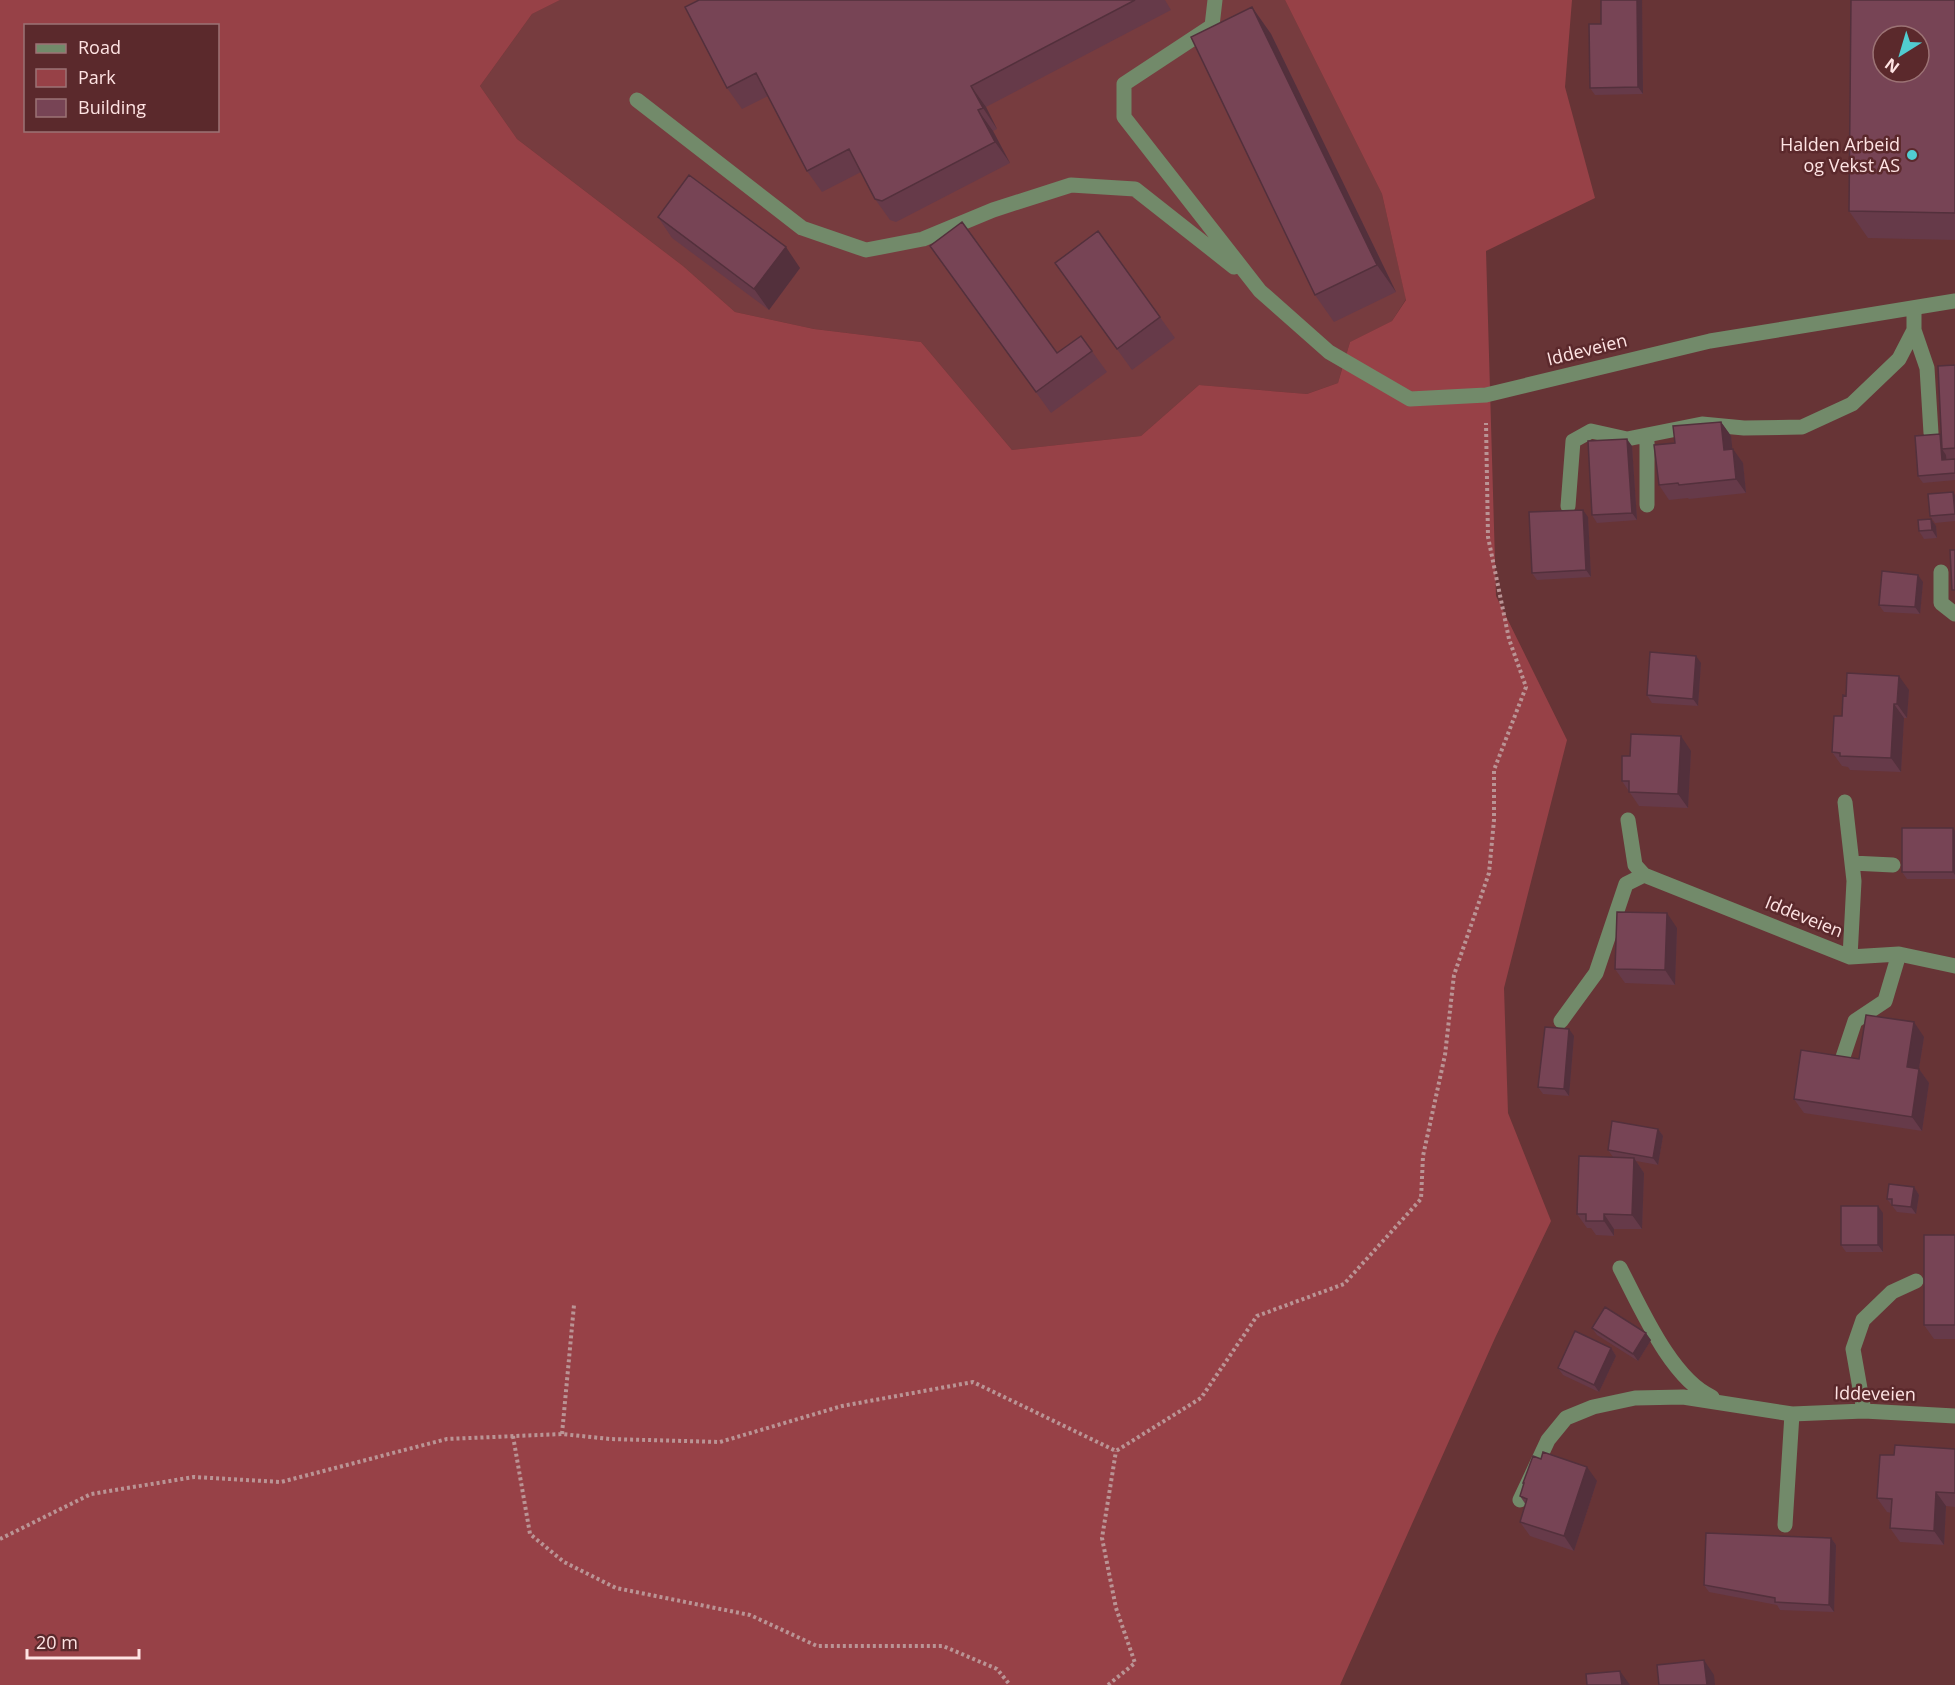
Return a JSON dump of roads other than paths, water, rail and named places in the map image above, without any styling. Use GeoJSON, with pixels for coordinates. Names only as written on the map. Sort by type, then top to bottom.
{"type":"FeatureCollection","features":[{"type":"Feature","properties":{"kind":"street"},"geometry":{"type":"LineString","coordinates":[[1215,0],[1212,26],[1124,84],[1124,117],[1258,287]]}},
{"type":"Feature","properties":{"kind":"street"},"geometry":{"type":"LineString","coordinates":[[637,100],[802,228],[866,250],[923,239],[993,210],[1071,185],[1135,189],[1258,287]]}},
{"type":"Feature","properties":{"kind":"street","name":"Iddeveien"},"geometry":{"type":"LineString","coordinates":[[1258,287],[1329,352],[1410,399],[1486,395],[1710,341],[1955,301]]}},
{"type":"Feature","properties":{"kind":"street"},"geometry":{"type":"LineString","coordinates":[[1914,308],[1914,330],[1928,368],[1931,433]]}},
{"type":"Feature","properties":{"kind":"street"},"geometry":{"type":"LineString","coordinates":[[1568,506],[1573,441],[1591,431],[1627,439],[1702,424],[1744,428],[1802,427],[1852,404],[1899,359],[1914,330]]}},
{"type":"Feature","properties":{"kind":"street"},"geometry":{"type":"LineString","coordinates":[[1647,436],[1647,505]]}},
{"type":"Feature","properties":{"kind":"street"},"geometry":{"type":"LineString","coordinates":[[1941,572],[1941,603],[1955,614]]}},
{"type":"Feature","properties":{"kind":"street"},"geometry":{"type":"LineString","coordinates":[[1845,802],[1854,881],[1850,957]]}},
{"type":"Feature","properties":{"kind":"street"},"geometry":{"type":"LineString","coordinates":[[1561,1021],[1596,973],[1626,884],[1644,875],[1635,865],[1628,820]]}},
{"type":"Feature","properties":{"kind":"street"},"geometry":{"type":"LineString","coordinates":[[1852,863],[1893,865]]}},
{"type":"Feature","properties":{"kind":"street","name":"Iddeveien"},"geometry":{"type":"LineString","coordinates":[[1644,875],[1850,957],[1899,954],[1955,966]]}},
{"type":"Feature","properties":{"kind":"street"},"geometry":{"type":"LineString","coordinates":[[1841,1063],[1855,1021],[1885,1000],[1899,954]]}},
{"type":"Feature","properties":{"kind":"street"},"geometry":{"type":"LineString","coordinates":[[1620,1268],[1662,1348],[1699,1391],[1722,1402]]}},
{"type":"Feature","properties":{"kind":"street"},"geometry":{"type":"LineString","coordinates":[[1864,1411],[1853,1349],[1863,1320],[1892,1292],[1916,1281]]}},
{"type":"Feature","properties":{"kind":"street","name":"Iddeveien"},"geometry":{"type":"LineString","coordinates":[[1520,1500],[1548,1440],[1566,1418],[1593,1407],[1635,1398],[1683,1397],[1792,1414],[1864,1411],[1955,1416]]}},
{"type":"Feature","properties":{"kind":"street"},"geometry":{"type":"LineString","coordinates":[[1785,1525],[1792,1414]]}},
{"type":"Feature","properties":{"kind":"place","name":"Halden Arbeid og Vekst AS"},"geometry":{"type":"Point","coordinates":[1912,155]}}]}
